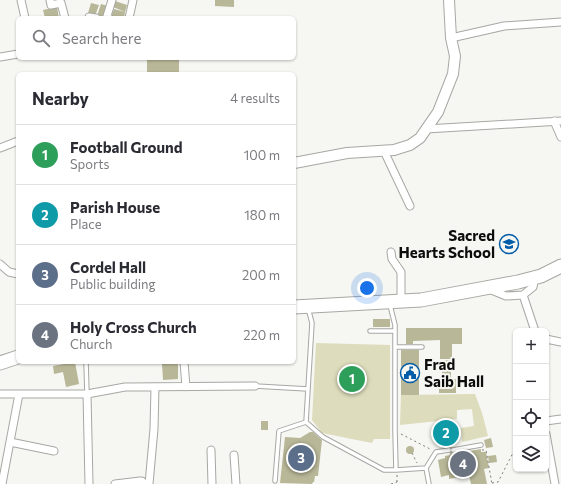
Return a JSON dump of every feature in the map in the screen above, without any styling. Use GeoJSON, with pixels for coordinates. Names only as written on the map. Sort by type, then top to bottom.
{"type":"FeatureCollection","features":[{"type":"Feature","properties":{"kind":"highway"},"geometry":{"type":"LineString","coordinates":[[296,307],[421,300],[487,288],[535,277],[561,266]]}},
{"type":"Feature","properties":{"kind":"highway"},"geometry":{"type":"LineString","coordinates":[[0,363],[16,358]]}},
{"type":"Feature","properties":{"kind":"street"},"geometry":{"type":"LineString","coordinates":[[21,0],[25,16]]}},
{"type":"Feature","properties":{"kind":"street"},"geometry":{"type":"LineString","coordinates":[[50,0],[51,5],[61,3],[64,16]]}},
{"type":"Feature","properties":{"kind":"street"},"geometry":{"type":"LineString","coordinates":[[107,16],[112,0]]}},
{"type":"Feature","properties":{"kind":"street"},"geometry":{"type":"LineString","coordinates":[[129,16],[133,0]]}},
{"type":"Feature","properties":{"kind":"street"},"geometry":{"type":"LineString","coordinates":[[296,163],[347,153],[394,150],[410,145],[420,138],[438,112],[453,74],[455,56],[451,38],[449,0]]}},
{"type":"Feature","properties":{"kind":"street"},"geometry":{"type":"LineString","coordinates":[[451,38],[504,26],[561,22]]}},
{"type":"Feature","properties":{"kind":"street"},"geometry":{"type":"LineString","coordinates":[[0,56],[16,54]]}},
{"type":"Feature","properties":{"kind":"street"},"geometry":{"type":"LineString","coordinates":[[426,129],[557,121],[561,137]]}},
{"type":"Feature","properties":{"kind":"street"},"geometry":{"type":"LineString","coordinates":[[0,148],[16,142]]}},
{"type":"Feature","properties":{"kind":"street"},"geometry":{"type":"LineString","coordinates":[[384,151],[410,206]]}},
{"type":"Feature","properties":{"kind":"street"},"geometry":{"type":"LineString","coordinates":[[391,252],[392,259],[401,272],[395,301]]}},
{"type":"Feature","properties":{"kind":"street"},"geometry":{"type":"LineString","coordinates":[[0,264],[10,272],[16,274]]}},
{"type":"Feature","properties":{"kind":"street"},"geometry":{"type":"LineString","coordinates":[[487,288],[506,296],[523,295],[533,287],[535,277]]}},
{"type":"Feature","properties":{"kind":"street"},"geometry":{"type":"LineString","coordinates":[[523,295],[534,328]]}},
{"type":"Feature","properties":{"kind":"street"},"geometry":{"type":"LineString","coordinates":[[549,340],[561,342]]}},
{"type":"Feature","properties":{"kind":"street"},"geometry":{"type":"LineString","coordinates":[[184,364],[186,387]]}},
{"type":"Feature","properties":{"kind":"street"},"geometry":{"type":"LineString","coordinates":[[0,394],[87,394],[125,387],[255,386]]}},
{"type":"Feature","properties":{"kind":"street"},"geometry":{"type":"LineString","coordinates":[[149,484],[154,429],[155,387]]}},
{"type":"Feature","properties":{"kind":"street"},"geometry":{"type":"LineString","coordinates":[[2,484],[19,394]]}},
{"type":"Feature","properties":{"kind":"street"},"geometry":{"type":"LineString","coordinates":[[87,394],[89,484]]}},
{"type":"Feature","properties":{"kind":"street"},"geometry":{"type":"LineString","coordinates":[[549,421],[561,419]]}},
{"type":"Feature","properties":{"kind":"street"},"geometry":{"type":"LineString","coordinates":[[546,436],[555,484]]}},
{"type":"Feature","properties":{"kind":"street"},"geometry":{"type":"LineString","coordinates":[[10,442],[54,451]]}},
{"type":"Feature","properties":{"kind":"street"},"geometry":{"type":"LineString","coordinates":[[211,450],[212,484]]}},
{"type":"Feature","properties":{"kind":"street"},"geometry":{"type":"LineString","coordinates":[[234,455],[236,484]]}},
{"type":"Feature","properties":{"kind":"street"},"geometry":{"type":"LineString","coordinates":[[115,484],[140,481],[144,484]]}},
{"type":"Feature","properties":{"kind":"lane"},"geometry":{"type":"LineString","coordinates":[[395,301],[396,470]]}},
{"type":"Feature","properties":{"kind":"lane"},"geometry":{"type":"LineString","coordinates":[[306,422],[312,323],[308,306]]}},
{"type":"Feature","properties":{"kind":"lane"},"geometry":{"type":"LineString","coordinates":[[370,331],[396,331]]}},
{"type":"Feature","properties":{"kind":"lane"},"geometry":{"type":"LineString","coordinates":[[396,347],[422,347]]}},
{"type":"Feature","properties":{"kind":"lane"},"geometry":{"type":"LineString","coordinates":[[86,364],[87,394]]}},
{"type":"Feature","properties":{"kind":"lane"},"geometry":{"type":"LineString","coordinates":[[255,386],[308,389]]}},
{"type":"Feature","properties":{"kind":"lane"},"geometry":{"type":"LineString","coordinates":[[306,422],[323,437],[384,470],[426,468]]}},
{"type":"Feature","properties":{"kind":"lane"},"geometry":{"type":"LineString","coordinates":[[275,481],[280,431],[306,422]]}},
{"type":"Feature","properties":{"kind":"lane"},"geometry":{"type":"LineString","coordinates":[[429,484],[426,468],[436,452],[481,445]]}},
{"type":"Feature","properties":{"kind":"path"},"geometry":{"type":"LineString","coordinates":[[395,431],[436,452]]}},
{"type":"Feature","properties":{"kind":"path"},"geometry":{"type":"LineString","coordinates":[[481,445],[482,451],[486,450],[492,483],[498,482],[513,453]]}},
{"type":"Feature","properties":{"kind":"path"},"geometry":{"type":"LineString","coordinates":[[412,453],[420,468]]}},
{"type":"Feature","properties":{"kind":"path"},"geometry":{"type":"LineString","coordinates":[[396,470],[397,484]]}},
{"type":"Feature","properties":{"kind":"path"},"geometry":{"type":"LineString","coordinates":[[391,484],[397,482]]}},
{"type":"Feature","properties":{"kind":"green space"},"geometry":{"type":"Polygon","coordinates":[[[316,343],[390,345],[390,439],[374,439],[372,443],[322,433],[312,420],[316,343]]]}},
{"type":"Feature","properties":{"kind":"green space"},"geometry":{"type":"Polygon","coordinates":[[[475,394],[488,436],[462,442],[461,428],[474,426],[472,409],[457,410],[457,419],[400,425],[401,395],[475,394]]]}},
{"type":"Feature","properties":{"kind":"building"},"geometry":{"type":"Polygon","coordinates":[[[215,0],[234,0],[234,7],[215,6],[215,0]]]}},
{"type":"Feature","properties":{"kind":"building"},"geometry":{"type":"Polygon","coordinates":[[[115,1],[127,5],[125,12],[113,7],[115,1]]]}},
{"type":"Feature","properties":{"kind":"building"},"geometry":{"type":"Polygon","coordinates":[[[91,3],[99,5],[95,16],[88,13],[91,3]]]}},
{"type":"Feature","properties":{"kind":"building"},"geometry":{"type":"Polygon","coordinates":[[[101,4],[108,6],[106,16],[97,16],[101,4]]]}},
{"type":"Feature","properties":{"kind":"building"},"geometry":{"type":"Polygon","coordinates":[[[57,7],[59,16],[44,16],[43,10],[57,7]]]}},
{"type":"Feature","properties":{"kind":"building"},"geometry":{"type":"Polygon","coordinates":[[[114,9],[125,12],[124,16],[111,16],[114,9]]]}},
{"type":"Feature","properties":{"kind":"building"},"geometry":{"type":"Polygon","coordinates":[[[147,60],[179,60],[179,72],[147,72],[147,60]]]}},
{"type":"Feature","properties":{"kind":"building"},"geometry":{"type":"Polygon","coordinates":[[[373,319],[390,319],[390,327],[373,327],[373,319]]]}},
{"type":"Feature","properties":{"kind":"building"},"geometry":{"type":"Polygon","coordinates":[[[406,328],[462,328],[462,344],[452,344],[452,359],[440,359],[440,340],[413,341],[413,344],[406,344],[406,328]]]}},
{"type":"Feature","properties":{"kind":"building","name":"Frad Saib Hall"},"geometry":{"type":"Polygon","coordinates":[[[401,350],[419,350],[419,395],[401,395],[401,350]]]}},
{"type":"Feature","properties":{"kind":"building"},"geometry":{"type":"Polygon","coordinates":[[[451,360],[451,379],[456,379],[456,393],[439,393],[439,381],[442,380],[442,361],[451,360]]]}},
{"type":"Feature","properties":{"kind":"building"},"geometry":{"type":"Polygon","coordinates":[[[75,364],[79,384],[66,387],[63,372],[54,374],[53,366],[75,364]]]}},
{"type":"Feature","properties":{"kind":"building"},"geometry":{"type":"Polygon","coordinates":[[[162,364],[178,364],[178,379],[163,380],[162,364]]]}},
{"type":"Feature","properties":{"kind":"building"},"geometry":{"type":"Polygon","coordinates":[[[261,421],[268,421],[268,430],[261,430],[261,421]]]}},
{"type":"Feature","properties":{"kind":"building"},"geometry":{"type":"Polygon","coordinates":[[[458,426],[459,438],[451,439],[453,454],[481,449],[481,452],[486,452],[489,468],[484,469],[487,484],[471,484],[469,475],[449,479],[449,475],[441,477],[438,460],[450,455],[447,439],[435,441],[434,428],[458,426]]]}},
{"type":"Feature","properties":{"kind":"building"},"geometry":{"type":"Polygon","coordinates":[[[310,432],[313,432],[322,440],[318,476],[315,476],[312,484],[280,483],[285,437],[300,438],[310,432]]]}},
{"type":"Feature","properties":{"kind":"building"},"geometry":{"type":"Polygon","coordinates":[[[491,438],[493,447],[486,448],[484,440],[491,438]]]}},
{"type":"Feature","properties":{"kind":"building"},"geometry":{"type":"Polygon","coordinates":[[[410,446],[413,447],[413,453],[410,454],[407,453],[406,450],[407,447],[410,446]]]}},
{"type":"Feature","properties":{"kind":"building"},"geometry":{"type":"Polygon","coordinates":[[[496,455],[497,462],[489,463],[488,456],[496,455]]]}},
{"type":"Feature","properties":{"kind":"place","name":"Sacred Hearts School"},"geometry":{"type":"Point","coordinates":[509,244]}},
{"type":"Feature","properties":{"kind":"place","name":"Frad Saib Hall"},"geometry":{"type":"Point","coordinates":[410,373]}},
{"type":"Feature","properties":{"kind":"place","name":"Football Ground"},"geometry":{"type":"Point","coordinates":[352,379]}},
{"type":"Feature","properties":{"kind":"place","name":"Parish House"},"geometry":{"type":"Point","coordinates":[446,433]}},
{"type":"Feature","properties":{"kind":"place","name":"Cordel Hall"},"geometry":{"type":"Point","coordinates":[301,458]}},
{"type":"Feature","properties":{"kind":"place","name":"Holy Cross Church"},"geometry":{"type":"Point","coordinates":[463,464]}}]}
